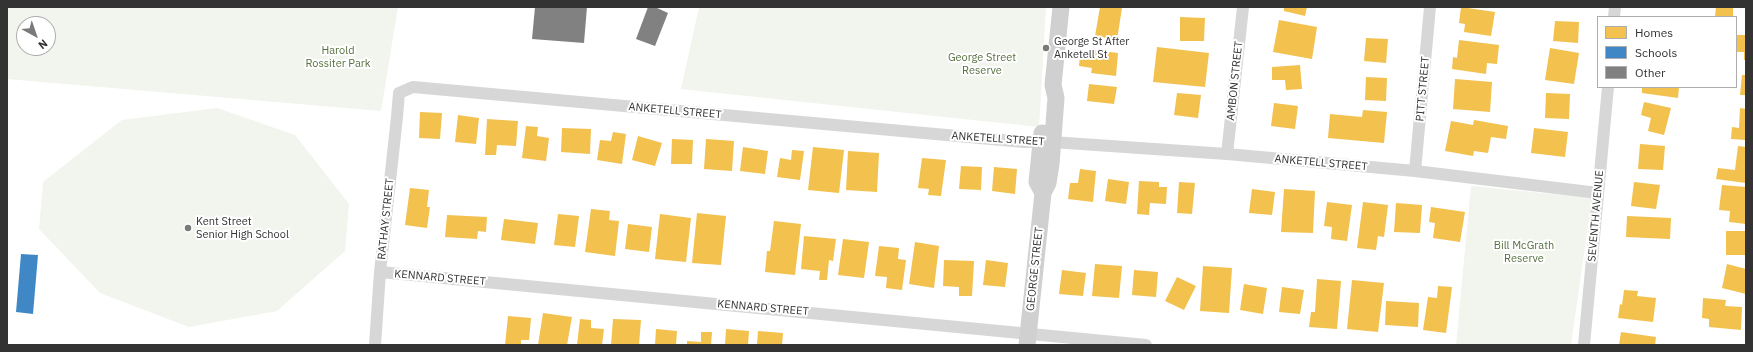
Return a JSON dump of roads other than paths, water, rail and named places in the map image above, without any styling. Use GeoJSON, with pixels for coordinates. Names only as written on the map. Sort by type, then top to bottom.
{"type":"FeatureCollection","features":[{"type":"Feature","properties":{"kind":"main road","name":"GEORGE STREET"},"geometry":{"type":"LineString","coordinates":[[1028,339],[1043,193],[1037,182],[1047,142],[1046,96],[1053,85],[1061,7]]}},
{"type":"Feature","properties":{"kind":"street","name":"AMBON STREET"},"geometry":{"type":"LineString","coordinates":[[1227,154],[1243,7]]}},
{"type":"Feature","properties":{"kind":"street","name":"PITT STREET"},"geometry":{"type":"LineString","coordinates":[[1415,171],[1430,7]]}},
{"type":"Feature","properties":{"kind":"street","name":"ANKETELL STREET"},"geometry":{"type":"LineString","coordinates":[[398,93],[413,87],[989,139],[1227,154],[1415,171],[1598,193]]}},
{"type":"Feature","properties":{"kind":"street","name":"SEVENTH AVENUE"},"geometry":{"type":"LineString","coordinates":[[1584,345],[1608,88]]}},
{"type":"Feature","properties":{"kind":"street","name":"RATHAY STREET"},"geometry":{"type":"LineString","coordinates":[[375,345],[380,272],[397,117],[398,93]]}},
{"type":"Feature","properties":{"kind":"street","name":"KENNARD STREET"},"geometry":{"type":"LineString","coordinates":[[380,272],[1028,339],[1146,345]]}},
{"type":"Feature","properties":{"kind":"place","name":"George St After Anketell St"},"geometry":{"type":"Point","coordinates":[1046,48]}},
{"type":"Feature","properties":{"kind":"place","name":"Kent Street Senior High School"},"geometry":{"type":"Point","coordinates":[188,228]}},
{"type":"Feature","properties":{"kind":"park label","name":"Harold Rossiter Park"},"geometry":{"type":"Point","coordinates":[338,57]}},
{"type":"Feature","properties":{"kind":"park label","name":"George Street Reserve"},"geometry":{"type":"Point","coordinates":[982,64]}},
{"type":"Feature","properties":{"kind":"park label","name":"Bill McGrath Reserve"},"geometry":{"type":"Point","coordinates":[1524,252]}}]}
